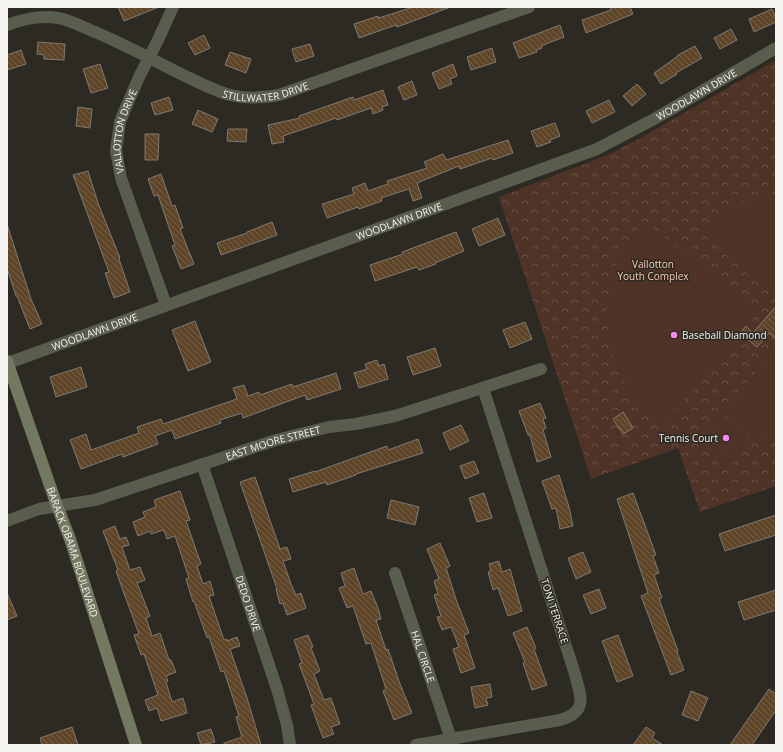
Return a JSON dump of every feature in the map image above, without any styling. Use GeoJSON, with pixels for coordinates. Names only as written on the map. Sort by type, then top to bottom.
{"type":"FeatureCollection","features":[{"type":"Feature","properties":{"kind":"main road","name":"BARACK OBAMA BOULEVARD"},"geometry":{"type":"LineString","coordinates":[[7,362],[70,539],[136,745]]}},
{"type":"Feature","properties":{"kind":"street","name":"VALLOTTON DRIVE"},"geometry":{"type":"LineString","coordinates":[[166,305],[121,178],[116,151],[120,122],[139,77],[173,7]]}},
{"type":"Feature","properties":{"kind":"street","name":"STILLWATER DRIVE"},"geometry":{"type":"LineString","coordinates":[[7,25],[28,18],[37,17],[58,18],[69,21],[125,45],[199,82],[229,95],[243,97],[268,97],[279,95],[529,7]]}},
{"type":"Feature","properties":{"kind":"street","name":"WOODLAWN DRIVE"},"geometry":{"type":"LineString","coordinates":[[7,362],[597,149],[656,118],[776,48]]}},
{"type":"Feature","properties":{"kind":"street","name":"EAST MOORE STREET"},"geometry":{"type":"LineString","coordinates":[[7,521],[18,515],[39,509],[95,500],[297,434],[395,416],[541,369]]}},
{"type":"Feature","properties":{"kind":"street","name":"TONI TERRACE"},"geometry":{"type":"LineString","coordinates":[[416,745],[560,720],[568,717],[578,710],[581,702],[574,671],[483,388]]}},
{"type":"Feature","properties":{"kind":"street","name":"DEDO DRIVE"},"geometry":{"type":"LineString","coordinates":[[202,464],[277,688],[287,725],[290,745]]}},
{"type":"Feature","properties":{"kind":"street","name":"HAL CIRCLE"},"geometry":{"type":"LineString","coordinates":[[395,573],[451,739]]}},
{"type":"Feature","properties":{"kind":"green space","name":"Vallotton Youth Complex"},"geometry":{"type":"Polygon","coordinates":[[[776,60],[776,486],[700,512],[678,448],[591,479],[499,197],[610,154],[776,60]]]}},
{"type":"Feature","properties":{"kind":"green space"},"geometry":{"type":"Polygon","coordinates":[[[776,193],[776,299],[703,234],[723,213],[749,199],[776,193]]]}},
{"type":"Feature","properties":{"kind":"green space","name":"Baseball Diamond"},"geometry":{"type":"Polygon","coordinates":[[[644,220],[752,309],[753,319],[663,426],[630,393],[610,350],[606,304],[618,259],[644,220]]]}},
{"type":"Feature","properties":{"kind":"green space","name":"Baseball Diamond"},"geometry":{"type":"Polygon","coordinates":[[[776,349],[776,441],[753,435],[721,411],[776,349]]]}},
{"type":"Feature","properties":{"kind":"green space","name":"Tennis Court"},"geometry":{"type":"Polygon","coordinates":[[[723,415],[748,436],[728,460],[703,439],[723,415]]]}},
{"type":"Feature","properties":{"kind":"building"},"geometry":{"type":"Polygon","coordinates":[[[118,7],[159,7],[124,21],[118,7]]]}},
{"type":"Feature","properties":{"kind":"building"},"geometry":{"type":"Polygon","coordinates":[[[413,7],[448,8],[397,27],[396,25],[359,38],[354,24],[413,7]]]}},
{"type":"Feature","properties":{"kind":"building"},"geometry":{"type":"Polygon","coordinates":[[[610,7],[630,7],[633,14],[586,33],[582,20],[611,10],[610,7]]]}},
{"type":"Feature","properties":{"kind":"building"},"geometry":{"type":"Polygon","coordinates":[[[772,9],[776,22],[754,32],[749,19],[772,9]]]}},
{"type":"Feature","properties":{"kind":"building"},"geometry":{"type":"Polygon","coordinates":[[[560,25],[564,37],[541,46],[542,48],[536,50],[537,52],[519,58],[513,43],[560,25]]]}},
{"type":"Feature","properties":{"kind":"building"},"geometry":{"type":"Polygon","coordinates":[[[731,29],[737,40],[720,49],[714,38],[731,29]]]}},
{"type":"Feature","properties":{"kind":"building"},"geometry":{"type":"Polygon","coordinates":[[[204,35],[210,48],[195,55],[188,43],[204,35]]]}},
{"type":"Feature","properties":{"kind":"building"},"geometry":{"type":"Polygon","coordinates":[[[38,42],[65,44],[64,60],[44,59],[44,55],[37,54],[38,42]]]}},
{"type":"Feature","properties":{"kind":"building"},"geometry":{"type":"Polygon","coordinates":[[[310,44],[314,56],[296,62],[292,49],[310,44]]]}},
{"type":"Feature","properties":{"kind":"building"},"geometry":{"type":"Polygon","coordinates":[[[695,46],[702,58],[676,73],[677,74],[661,84],[654,73],[678,55],[695,46]]]}},
{"type":"Feature","properties":{"kind":"building"},"geometry":{"type":"Polygon","coordinates":[[[492,48],[496,62],[471,70],[467,57],[492,48]]]}},
{"type":"Feature","properties":{"kind":"building"},"geometry":{"type":"Polygon","coordinates":[[[21,50],[26,64],[7,70],[7,55],[21,50]]]}},
{"type":"Feature","properties":{"kind":"building"},"geometry":{"type":"Polygon","coordinates":[[[230,52],[251,59],[246,73],[225,65],[230,52]]]}},
{"type":"Feature","properties":{"kind":"building"},"geometry":{"type":"Polygon","coordinates":[[[100,64],[108,88],[91,93],[83,69],[100,64]]]}},
{"type":"Feature","properties":{"kind":"building"},"geometry":{"type":"Polygon","coordinates":[[[453,64],[457,76],[450,79],[452,84],[439,89],[432,73],[453,64]]]}},
{"type":"Feature","properties":{"kind":"building"},"geometry":{"type":"Polygon","coordinates":[[[412,81],[417,95],[404,100],[398,87],[412,81]]]}},
{"type":"Feature","properties":{"kind":"building"},"geometry":{"type":"Polygon","coordinates":[[[637,84],[646,94],[632,106],[623,96],[637,84]]]}},
{"type":"Feature","properties":{"kind":"building"},"geometry":{"type":"Polygon","coordinates":[[[383,90],[388,105],[382,107],[383,110],[373,114],[371,108],[337,120],[336,118],[283,136],[284,142],[272,144],[268,125],[300,118],[299,116],[353,97],[354,100],[383,90]]]}},
{"type":"Feature","properties":{"kind":"building"},"geometry":{"type":"Polygon","coordinates":[[[169,97],[173,110],[155,115],[151,103],[169,97]]]}},
{"type":"Feature","properties":{"kind":"building"},"geometry":{"type":"Polygon","coordinates":[[[609,100],[615,112],[592,123],[586,111],[609,100]]]}},
{"type":"Feature","properties":{"kind":"building"},"geometry":{"type":"Polygon","coordinates":[[[78,107],[92,109],[90,128],[76,126],[78,107]]]}},
{"type":"Feature","properties":{"kind":"building"},"geometry":{"type":"Polygon","coordinates":[[[198,110],[218,119],[212,132],[192,124],[198,110]]]}},
{"type":"Feature","properties":{"kind":"building"},"geometry":{"type":"Polygon","coordinates":[[[555,123],[560,136],[550,140],[551,142],[537,147],[531,131],[555,123]]]}},
{"type":"Feature","properties":{"kind":"building"},"geometry":{"type":"Polygon","coordinates":[[[228,129],[247,129],[246,142],[227,141],[228,129]]]}},
{"type":"Feature","properties":{"kind":"building"},"geometry":{"type":"Polygon","coordinates":[[[145,134],[159,134],[158,160],[145,160],[145,134]]]}},
{"type":"Feature","properties":{"kind":"building"},"geometry":{"type":"Polygon","coordinates":[[[508,140],[513,153],[493,160],[492,158],[460,169],[459,166],[417,183],[422,198],[413,201],[409,189],[381,198],[382,201],[359,209],[358,207],[327,218],[322,204],[354,194],[352,188],[365,183],[368,191],[388,184],[387,181],[427,168],[424,162],[443,154],[446,160],[508,140]]]}},
{"type":"Feature","properties":{"kind":"building"},"geometry":{"type":"Polygon","coordinates":[[[88,171],[98,203],[120,258],[119,259],[130,292],[114,298],[105,273],[109,272],[73,175],[88,171]]]}},
{"type":"Feature","properties":{"kind":"building"},"geometry":{"type":"Polygon","coordinates":[[[161,174],[172,206],[175,205],[183,228],[180,229],[194,264],[181,269],[172,246],[175,245],[158,195],[154,196],[148,179],[161,174]]]}},
{"type":"Feature","properties":{"kind":"building"},"geometry":{"type":"Polygon","coordinates":[[[498,218],[505,235],[479,246],[472,229],[498,218]]]}},
{"type":"Feature","properties":{"kind":"building"},"geometry":{"type":"Polygon","coordinates":[[[272,222],[277,235],[221,255],[217,243],[247,233],[272,222]]]}},
{"type":"Feature","properties":{"kind":"building"},"geometry":{"type":"Polygon","coordinates":[[[8,227],[31,299],[42,324],[30,329],[16,296],[7,268],[8,227]]]}},
{"type":"Feature","properties":{"kind":"building"},"geometry":{"type":"Polygon","coordinates":[[[456,232],[464,251],[419,270],[417,267],[375,281],[370,265],[403,254],[402,252],[456,232]]]}},
{"type":"Feature","properties":{"kind":"building"},"geometry":{"type":"Polygon","coordinates":[[[776,306],[776,339],[769,333],[757,347],[740,333],[746,326],[753,333],[776,306]]]}},
{"type":"Feature","properties":{"kind":"building"},"geometry":{"type":"Polygon","coordinates":[[[195,321],[211,362],[188,371],[172,330],[195,321]]]}},
{"type":"Feature","properties":{"kind":"building"},"geometry":{"type":"Polygon","coordinates":[[[525,322],[532,339],[510,348],[503,330],[525,322]]]}},
{"type":"Feature","properties":{"kind":"building"},"geometry":{"type":"Polygon","coordinates":[[[435,348],[441,366],[413,375],[407,357],[435,348]]]}},
{"type":"Feature","properties":{"kind":"building"},"geometry":{"type":"Polygon","coordinates":[[[377,360],[379,366],[384,364],[388,379],[359,388],[354,373],[367,369],[365,364],[377,360]]]}},
{"type":"Feature","properties":{"kind":"building"},"geometry":{"type":"Polygon","coordinates":[[[81,367],[87,387],[56,397],[50,377],[81,367]]]}},
{"type":"Feature","properties":{"kind":"building"},"geometry":{"type":"Polygon","coordinates":[[[336,373],[341,389],[307,400],[305,395],[243,418],[242,413],[220,420],[221,423],[175,439],[172,430],[155,436],[158,444],[123,457],[122,454],[81,469],[70,440],[86,434],[91,450],[139,433],[137,427],[161,419],[163,424],[237,399],[233,388],[244,385],[248,396],[259,392],[260,395],[292,384],[293,387],[336,373]]]}},
{"type":"Feature","properties":{"kind":"building"},"geometry":{"type":"Polygon","coordinates":[[[540,403],[546,418],[543,419],[546,428],[543,430],[551,457],[537,462],[530,435],[528,435],[519,411],[540,403]]]}},
{"type":"Feature","properties":{"kind":"building"},"geometry":{"type":"Polygon","coordinates":[[[623,412],[633,428],[623,434],[613,419],[623,412]]]}},
{"type":"Feature","properties":{"kind":"building"},"geometry":{"type":"Polygon","coordinates":[[[461,425],[469,441],[450,450],[443,433],[461,425]]]}},
{"type":"Feature","properties":{"kind":"building"},"geometry":{"type":"Polygon","coordinates":[[[418,439],[423,453],[356,474],[327,485],[326,482],[293,492],[289,479],[315,472],[387,446],[388,450],[418,439]]]}},
{"type":"Feature","properties":{"kind":"building"},"geometry":{"type":"Polygon","coordinates":[[[474,461],[479,473],[465,479],[460,466],[474,461]]]}},
{"type":"Feature","properties":{"kind":"building"},"geometry":{"type":"Polygon","coordinates":[[[559,475],[573,526],[560,529],[556,508],[552,509],[542,481],[559,475]]]}},
{"type":"Feature","properties":{"kind":"building"},"geometry":{"type":"Polygon","coordinates":[[[255,477],[280,549],[287,547],[291,559],[283,561],[291,584],[296,595],[301,593],[306,608],[287,615],[283,603],[280,604],[277,589],[240,482],[255,477]]]}},
{"type":"Feature","properties":{"kind":"building"},"geometry":{"type":"Polygon","coordinates":[[[180,491],[190,520],[186,521],[201,564],[197,566],[203,584],[210,581],[214,595],[209,596],[224,640],[227,639],[227,641],[237,637],[240,646],[230,649],[261,745],[224,745],[224,743],[242,737],[236,717],[239,716],[224,671],[221,672],[209,637],[207,638],[194,601],[193,602],[186,579],[189,578],[175,536],[167,539],[164,530],[151,534],[150,531],[138,536],[133,522],[145,517],[143,512],[156,507],[154,500],[180,491]]]}},
{"type":"Feature","properties":{"kind":"building"},"geometry":{"type":"Polygon","coordinates":[[[484,493],[492,518],[477,522],[469,498],[484,493]]]}},
{"type":"Feature","properties":{"kind":"building"},"geometry":{"type":"Polygon","coordinates":[[[633,493],[656,555],[653,556],[659,573],[654,575],[662,598],[659,599],[684,670],[671,675],[641,596],[648,593],[617,499],[633,493]]]}},
{"type":"Feature","properties":{"kind":"building"},"geometry":{"type":"Polygon","coordinates":[[[391,500],[419,507],[415,525],[387,518],[391,500]]]}},
{"type":"Feature","properties":{"kind":"building"},"geometry":{"type":"Polygon","coordinates":[[[776,515],[776,535],[725,551],[719,534],[776,515]]]}},
{"type":"Feature","properties":{"kind":"building"},"geometry":{"type":"Polygon","coordinates":[[[115,526],[120,539],[126,537],[129,545],[122,547],[130,570],[140,567],[145,580],[137,583],[150,616],[146,618],[152,636],[160,633],[169,660],[171,660],[176,672],[166,676],[168,681],[166,682],[172,702],[183,698],[187,713],[161,721],[157,708],[149,711],[145,700],[158,695],[144,654],[141,655],[134,635],[139,634],[116,571],[118,570],[103,531],[115,526]]]}},
{"type":"Feature","properties":{"kind":"building"},"geometry":{"type":"Polygon","coordinates":[[[440,543],[450,566],[446,568],[469,633],[464,635],[475,668],[461,673],[453,649],[459,647],[451,627],[442,630],[437,617],[441,616],[434,595],[438,594],[434,581],[439,579],[427,549],[440,543]]]}},
{"type":"Feature","properties":{"kind":"building"},"geometry":{"type":"Polygon","coordinates":[[[583,552],[591,572],[576,579],[568,558],[583,552]]]}},
{"type":"Feature","properties":{"kind":"building"},"geometry":{"type":"Polygon","coordinates":[[[499,561],[502,572],[510,569],[522,611],[508,616],[498,588],[493,590],[488,572],[491,571],[489,564],[499,561]]]}},
{"type":"Feature","properties":{"kind":"building"},"geometry":{"type":"Polygon","coordinates":[[[354,568],[363,594],[371,591],[378,608],[381,619],[376,620],[386,650],[388,649],[412,713],[394,720],[383,691],[386,689],[371,643],[366,644],[353,606],[347,608],[339,588],[345,586],[341,573],[354,568]]]}},
{"type":"Feature","properties":{"kind":"building"},"geometry":{"type":"Polygon","coordinates":[[[599,589],[606,608],[591,614],[583,595],[599,589]]]}},
{"type":"Feature","properties":{"kind":"building"},"geometry":{"type":"Polygon","coordinates":[[[776,590],[776,610],[744,620],[738,602],[776,590]]]}},
{"type":"Feature","properties":{"kind":"building"},"geometry":{"type":"Polygon","coordinates":[[[7,593],[17,616],[7,620],[7,593]]]}},
{"type":"Feature","properties":{"kind":"building"},"geometry":{"type":"Polygon","coordinates":[[[527,627],[536,648],[534,649],[547,685],[532,690],[523,663],[525,662],[513,633],[527,627]]]}},
{"type":"Feature","properties":{"kind":"building"},"geometry":{"type":"Polygon","coordinates":[[[308,635],[313,647],[311,648],[320,671],[314,674],[324,700],[331,698],[340,724],[331,727],[334,734],[323,738],[311,705],[314,704],[299,664],[302,663],[294,640],[308,635]]]}},
{"type":"Feature","properties":{"kind":"building"},"geometry":{"type":"Polygon","coordinates":[[[618,635],[633,676],[617,682],[602,641],[618,635]]]}},
{"type":"Feature","properties":{"kind":"building"},"geometry":{"type":"Polygon","coordinates":[[[490,684],[492,697],[486,698],[488,705],[475,708],[471,687],[490,684]]]}},
{"type":"Feature","properties":{"kind":"building"},"geometry":{"type":"Polygon","coordinates":[[[769,689],[776,694],[776,710],[752,745],[730,745],[769,689]]]}},
{"type":"Feature","properties":{"kind":"building"},"geometry":{"type":"Polygon","coordinates":[[[691,691],[708,698],[698,721],[682,715],[691,691]]]}},
{"type":"Feature","properties":{"kind":"building"},"geometry":{"type":"Polygon","coordinates":[[[72,727],[78,745],[42,745],[40,738],[72,727]]]}},
{"type":"Feature","properties":{"kind":"building"},"geometry":{"type":"Polygon","coordinates":[[[646,727],[655,733],[652,738],[663,745],[633,745],[646,727]]]}},
{"type":"Feature","properties":{"kind":"building"},"geometry":{"type":"Polygon","coordinates":[[[211,729],[215,742],[201,745],[197,733],[211,729]]]}},
{"type":"Feature","properties":{"kind":"place","name":"Baseball Diamond"},"geometry":{"type":"Point","coordinates":[674,335]}},
{"type":"Feature","properties":{"kind":"place","name":"Tennis Court"},"geometry":{"type":"Point","coordinates":[726,438]}}]}
